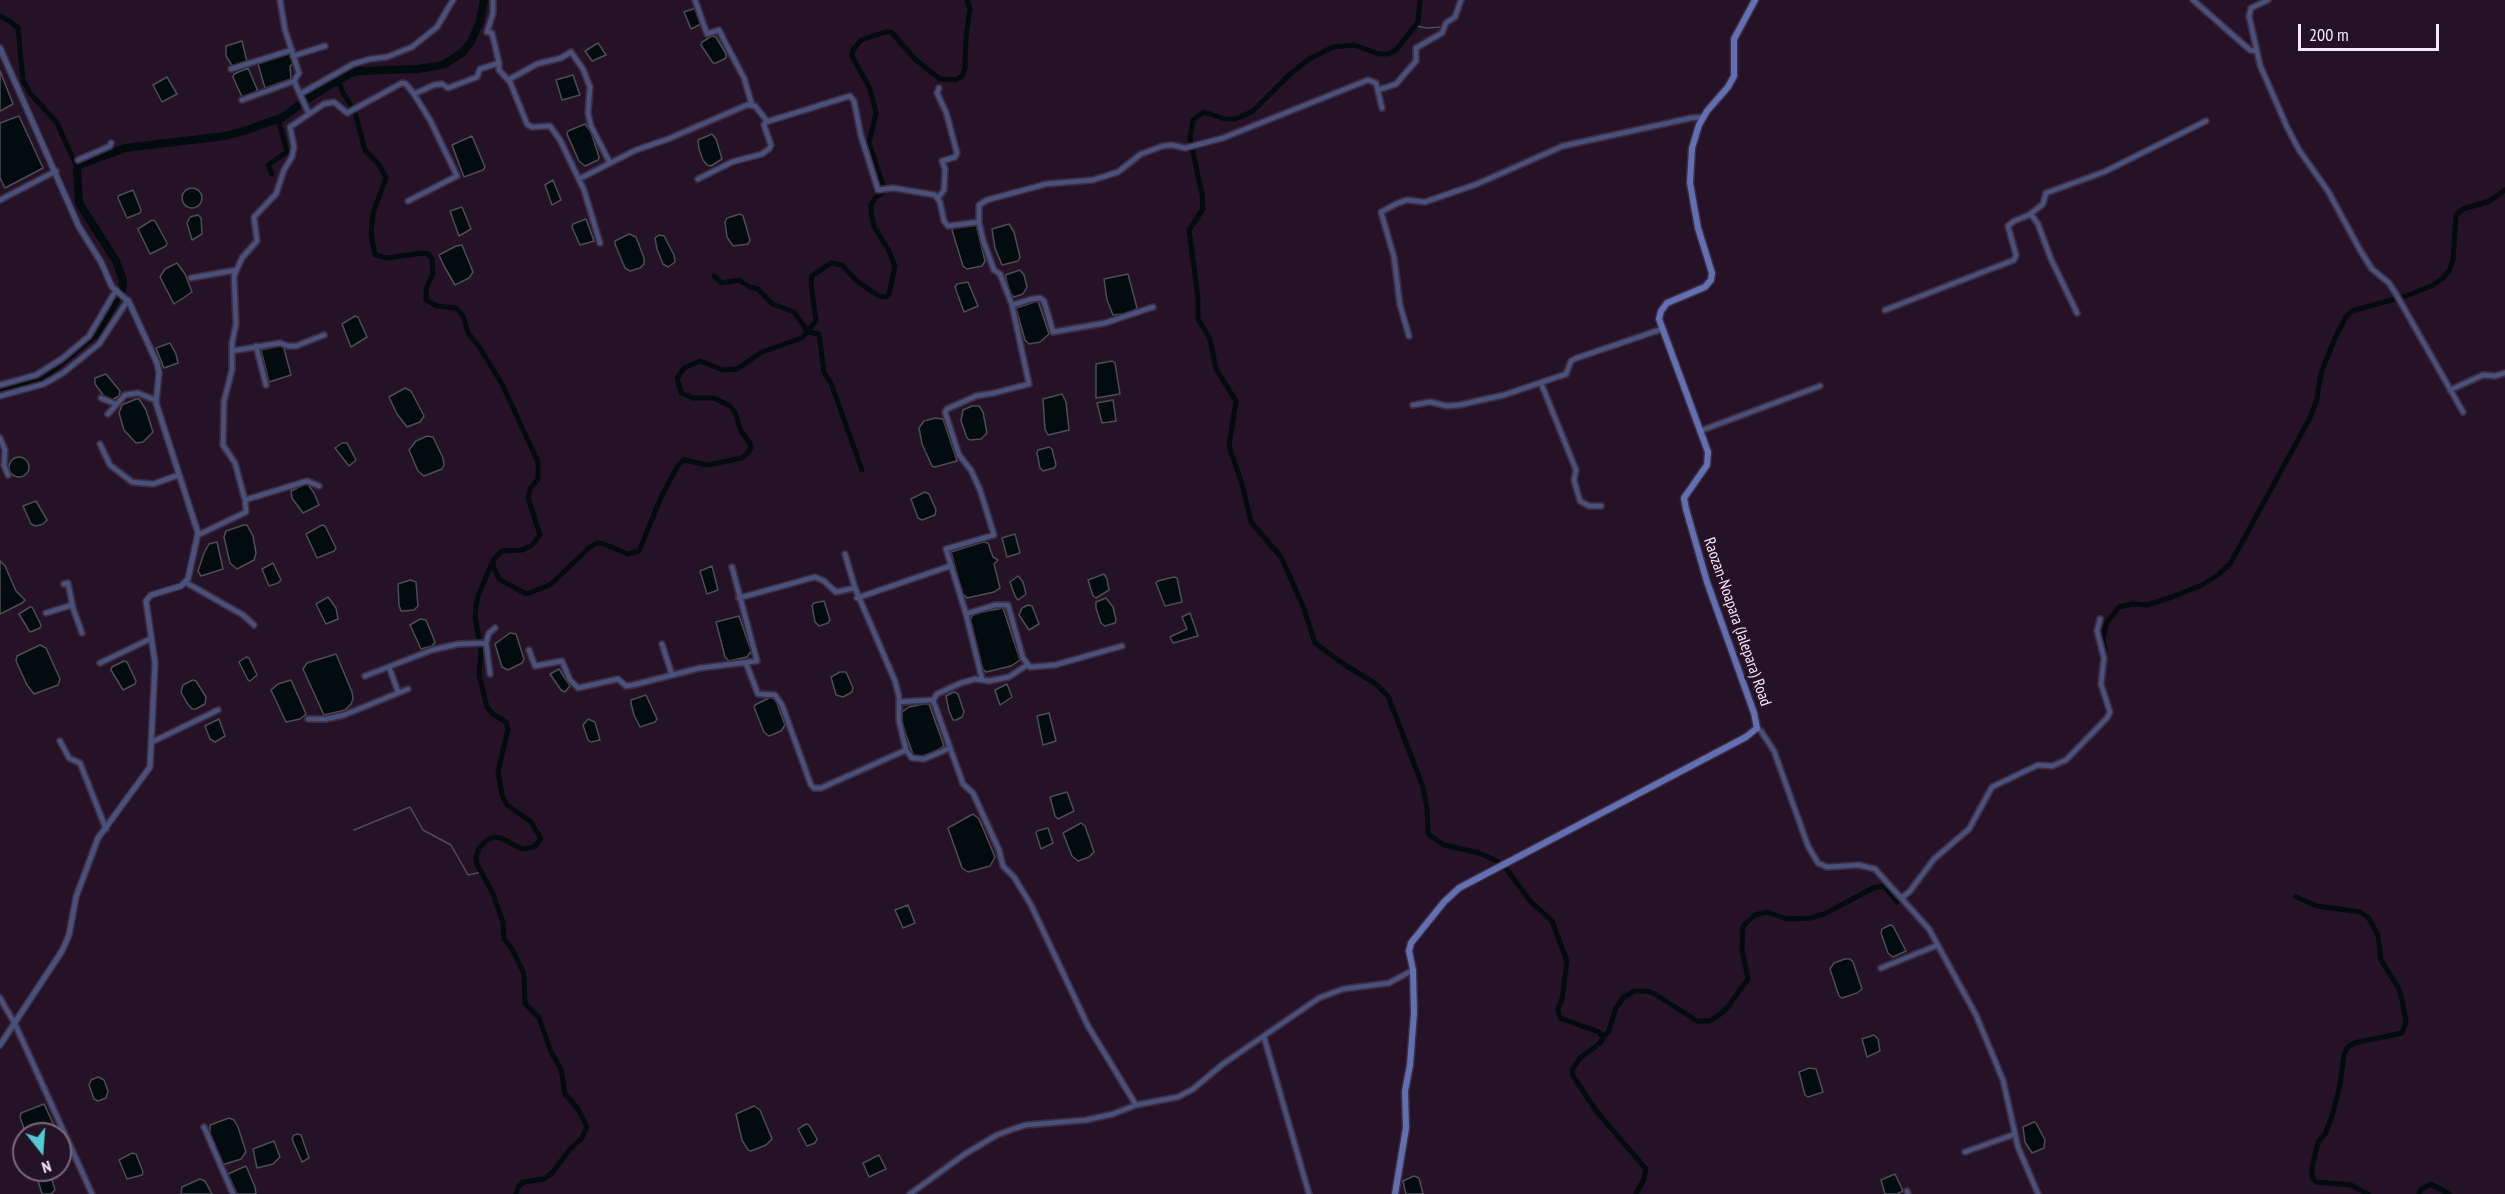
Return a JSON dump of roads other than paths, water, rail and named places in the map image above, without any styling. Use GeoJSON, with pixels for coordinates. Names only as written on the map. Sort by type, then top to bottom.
{"type":"FeatureCollection","features":[{"type":"Feature","properties":{"kind":"main road"},"geometry":{"type":"LineString","coordinates":[[1662,329],[1659,315],[1664,306],[1705,287],[1711,280],[1712,273],[1698,228],[1690,183],[1692,148],[1703,117],[1728,87],[1734,76],[1734,39],[1755,0]]}},
{"type":"Feature","properties":{"kind":"main road","name":"Raozan-Noapara (Jalepara) Road"},"geometry":{"type":"LineString","coordinates":[[1395,1194],[1406,1128],[1405,1090],[1410,1065],[1412,1031],[1413,970],[1409,951],[1411,943],[1444,902],[1459,888],[1752,734],[1757,728],[1754,713],[1707,582],[1686,509],[1684,498],[1707,465],[1708,452],[1662,329]]}},
{"type":"Feature","properties":{"kind":"street"},"geometry":{"type":"LineString","coordinates":[[242,100],[294,81],[299,73],[285,30],[280,0]]}},
{"type":"Feature","properties":{"kind":"street"},"geometry":{"type":"LineString","coordinates":[[301,96],[354,64],[387,57],[412,47],[437,27],[453,0]]}},
{"type":"Feature","properties":{"kind":"street"},"geometry":{"type":"LineString","coordinates":[[493,0],[493,13],[487,32],[492,33],[499,70],[508,80],[526,124],[550,126],[553,129],[579,179],[595,221],[600,243]]}},
{"type":"Feature","properties":{"kind":"street"},"geometry":{"type":"LineString","coordinates":[[696,0],[707,34],[718,30],[744,78],[752,105],[760,110],[767,121]]}},
{"type":"Feature","properties":{"kind":"street"},"geometry":{"type":"LineString","coordinates":[[1378,90],[1396,84],[1416,61],[1416,48],[1419,44],[1444,28],[1455,17],[1461,0]]}},
{"type":"Feature","properties":{"kind":"street"},"geometry":{"type":"LineString","coordinates":[[2193,0],[2250,50],[2256,51]]}},
{"type":"Feature","properties":{"kind":"street"},"geometry":{"type":"LineString","coordinates":[[2268,0],[2249,10],[2256,40],[2256,51],[2274,99],[2299,150],[2328,191],[2372,269],[2389,283],[2396,294],[2463,412]]}},
{"type":"Feature","properties":{"kind":"street"},"geometry":{"type":"LineString","coordinates":[[231,69],[325,46]]}},
{"type":"Feature","properties":{"kind":"street"},"geometry":{"type":"LineString","coordinates":[[0,48],[79,227],[117,291],[127,299],[157,363],[159,373],[155,400],[197,524],[198,535],[191,568],[185,582],[149,597],[146,606],[155,663],[151,763],[148,772],[96,842],[88,871],[76,897],[69,935],[0,1045]]}},
{"type":"Feature","properties":{"kind":"street"},"geometry":{"type":"LineString","coordinates":[[508,80],[537,64],[561,58],[571,52],[583,69],[590,87],[588,114],[591,126],[610,163]]}},
{"type":"Feature","properties":{"kind":"street"},"geometry":{"type":"LineString","coordinates":[[414,94],[434,85],[442,84],[446,88],[451,87],[477,77],[480,69],[499,63]]}},
{"type":"Feature","properties":{"kind":"street"},"geometry":{"type":"LineString","coordinates":[[982,679],[966,614],[946,549],[993,535],[980,490],[971,470],[959,455],[945,412],[976,396],[1029,384],[1012,305],[1000,274],[994,270],[979,222],[978,208],[982,202],[1046,184],[1093,180],[1118,172],[1141,154],[1163,146],[1172,145],[1185,148],[1238,134],[1368,80],[1376,83],[1382,108]]}},
{"type":"Feature","properties":{"kind":"street"},"geometry":{"type":"LineString","coordinates":[[294,81],[309,114]]}},
{"type":"Feature","properties":{"kind":"street"},"geometry":{"type":"LineString","coordinates":[[198,535],[246,512],[238,470],[231,454],[224,449],[222,439],[224,401],[232,370],[236,324],[234,276],[242,258],[257,241],[254,228],[255,213],[268,205],[276,194],[293,153],[290,127],[333,101],[349,112],[402,83],[406,84],[430,120],[457,176],[408,201]]}},
{"type":"Feature","properties":{"kind":"street"},"geometry":{"type":"LineString","coordinates":[[938,198],[944,190],[945,169],[942,161],[955,157],[957,153],[946,112],[938,93],[939,88]]}},
{"type":"Feature","properties":{"kind":"street"},"geometry":{"type":"LineString","coordinates":[[698,179],[732,162],[762,154],[769,149],[771,145],[764,125],[767,121],[850,96],[854,101],[878,190],[935,195],[948,226],[979,222]]}},
{"type":"Feature","properties":{"kind":"street"},"geometry":{"type":"LineString","coordinates":[[579,179],[636,150],[668,139],[718,116],[752,105]]}},
{"type":"Feature","properties":{"kind":"street"},"geometry":{"type":"LineString","coordinates":[[1409,336],[1400,305],[1394,257],[1381,212],[1407,200],[1425,202],[1459,191],[1563,146],[1703,117]]}},
{"type":"Feature","properties":{"kind":"street"},"geometry":{"type":"LineString","coordinates":[[1885,309],[2014,260],[2016,255],[2008,226],[2031,214],[2043,204],[2049,190],[2104,172],[2206,121]]}},
{"type":"Feature","properties":{"kind":"street"},"geometry":{"type":"LineString","coordinates":[[78,160],[110,146],[111,143]]}},
{"type":"Feature","properties":{"kind":"street"},"geometry":{"type":"LineString","coordinates":[[0,200],[56,171]]}},
{"type":"Feature","properties":{"kind":"street"},"geometry":{"type":"LineString","coordinates":[[2031,214],[2038,224],[2050,259],[2077,313]]}},
{"type":"Feature","properties":{"kind":"street"},"geometry":{"type":"LineString","coordinates":[[191,278],[236,270]]}},
{"type":"Feature","properties":{"kind":"street"},"geometry":{"type":"LineString","coordinates":[[0,385],[36,375],[63,358],[88,336],[117,291]]}},
{"type":"Feature","properties":{"kind":"street"},"geometry":{"type":"LineString","coordinates":[[0,396],[44,384],[63,373],[99,344],[127,299]]}},
{"type":"Feature","properties":{"kind":"street"},"geometry":{"type":"LineString","coordinates":[[1012,305],[1032,299],[1044,301],[1053,332],[1105,323],[1152,307]]}},
{"type":"Feature","properties":{"kind":"street"},"geometry":{"type":"LineString","coordinates":[[1413,405],[1430,402],[1448,406],[1485,401],[1566,374],[1571,361],[1577,358],[1662,329]]}},
{"type":"Feature","properties":{"kind":"street"},"geometry":{"type":"LineString","coordinates":[[232,351],[280,342],[288,346],[297,346],[324,334]]}},
{"type":"Feature","properties":{"kind":"street"},"geometry":{"type":"LineString","coordinates":[[256,346],[266,385]]}},
{"type":"Feature","properties":{"kind":"street"},"geometry":{"type":"LineString","coordinates":[[2451,390],[2483,375],[2495,376],[2505,373]]}},
{"type":"Feature","properties":{"kind":"street"},"geometry":{"type":"LineString","coordinates":[[1541,383],[1576,470],[1574,480],[1580,501],[1589,506],[1601,506]]}},
{"type":"Feature","properties":{"kind":"street"},"geometry":{"type":"LineString","coordinates":[[1700,431],[1820,386]]}},
{"type":"Feature","properties":{"kind":"street"},"geometry":{"type":"LineString","coordinates":[[108,414],[125,395],[132,393],[145,395],[155,400]]}},
{"type":"Feature","properties":{"kind":"street"},"geometry":{"type":"LineString","coordinates":[[101,398],[116,404]]}},
{"type":"Feature","properties":{"kind":"street"},"geometry":{"type":"LineString","coordinates":[[0,438],[5,450],[4,465],[8,476]]}},
{"type":"Feature","properties":{"kind":"street"},"geometry":{"type":"LineString","coordinates":[[100,444],[110,465],[132,482],[153,484],[179,475]]}},
{"type":"Feature","properties":{"kind":"street"},"geometry":{"type":"LineString","coordinates":[[245,500],[306,481],[319,486]]}},
{"type":"Feature","properties":{"kind":"street"},"geometry":{"type":"LineString","coordinates":[[845,554],[858,597],[895,681],[899,702],[899,722],[906,750],[912,758],[924,759],[950,748]]}},
{"type":"Feature","properties":{"kind":"street"},"geometry":{"type":"LineString","coordinates":[[858,597],[950,566]]}},
{"type":"Feature","properties":{"kind":"street"},"geometry":{"type":"LineString","coordinates":[[529,650],[535,666],[562,661],[570,680],[578,688],[618,679],[626,686],[700,668],[758,661],[732,567]]}},
{"type":"Feature","properties":{"kind":"street"},"geometry":{"type":"LineString","coordinates":[[740,598],[815,577],[824,581],[836,592],[855,588]]}},
{"type":"Feature","properties":{"kind":"street"},"geometry":{"type":"LineString","coordinates":[[185,582],[243,615],[254,626]]}},
{"type":"Feature","properties":{"kind":"street"},"geometry":{"type":"LineString","coordinates":[[64,584],[68,583],[72,605],[82,633]]}},
{"type":"Feature","properties":{"kind":"street"},"geometry":{"type":"LineString","coordinates":[[46,613],[72,605]]}},
{"type":"Feature","properties":{"kind":"street"},"geometry":{"type":"LineString","coordinates":[[966,614],[995,605],[1008,605],[1023,658],[1027,665],[1038,668],[1122,646]]}},
{"type":"Feature","properties":{"kind":"street"},"geometry":{"type":"LineString","coordinates":[[1902,898],[1934,859],[1969,829],[1992,787],[2038,765],[2052,766],[2066,760],[2107,718],[2110,712],[2102,684],[2104,658],[2097,631],[2100,619]]}},
{"type":"Feature","properties":{"kind":"street"},"geometry":{"type":"LineString","coordinates":[[490,674],[485,643],[489,633],[495,628]]}},
{"type":"Feature","properties":{"kind":"street"},"geometry":{"type":"LineString","coordinates":[[100,663],[150,639]]}},
{"type":"Feature","properties":{"kind":"street"},"geometry":{"type":"LineString","coordinates":[[365,676],[432,650],[473,642],[485,643]]}},
{"type":"Feature","properties":{"kind":"street"},"geometry":{"type":"LineString","coordinates":[[662,644],[672,675]]}},
{"type":"Feature","properties":{"kind":"street"},"geometry":{"type":"LineString","coordinates":[[746,663],[758,694],[775,695],[782,705],[814,788],[821,788],[906,750]]}},
{"type":"Feature","properties":{"kind":"street"},"geometry":{"type":"LineString","coordinates":[[933,700],[937,694],[961,683],[1009,677],[1027,665]]}},
{"type":"Feature","properties":{"kind":"street"},"geometry":{"type":"LineString","coordinates":[[389,666],[398,692]]}},
{"type":"Feature","properties":{"kind":"street"},"geometry":{"type":"LineString","coordinates":[[308,719],[326,719],[344,715],[408,689]]}},
{"type":"Feature","properties":{"kind":"street"},"geometry":{"type":"LineString","coordinates":[[899,702],[933,700]]}},
{"type":"Feature","properties":{"kind":"street"},"geometry":{"type":"LineString","coordinates":[[933,700],[963,784],[973,793],[999,850],[1003,866],[1014,877],[1031,905],[1088,1026],[1136,1105]]}},
{"type":"Feature","properties":{"kind":"street"},"geometry":{"type":"LineString","coordinates":[[152,742],[218,710]]}},
{"type":"Feature","properties":{"kind":"street"},"geometry":{"type":"LineString","coordinates":[[1757,728],[1774,751],[1808,846],[1818,863],[1827,867],[1869,867],[1881,875],[1929,929],[1976,1015],[2003,1080],[2015,1134],[2038,1194]]}},
{"type":"Feature","properties":{"kind":"street"},"geometry":{"type":"LineString","coordinates":[[60,741],[70,759],[79,761],[106,829]]}},
{"type":"Feature","properties":{"kind":"street"},"geometry":{"type":"LineString","coordinates":[[1881,968],[1938,945]]}},
{"type":"Feature","properties":{"kind":"street"},"geometry":{"type":"LineString","coordinates":[[910,1194],[965,1154],[998,1135],[1026,1125],[1068,1123],[1100,1117],[1136,1105],[1178,1098],[1193,1089],[1223,1064],[1325,995],[1356,987],[1389,983],[1413,970]]}},
{"type":"Feature","properties":{"kind":"street"},"geometry":{"type":"LineString","coordinates":[[0,998],[15,1024],[92,1194]]}},
{"type":"Feature","properties":{"kind":"street"},"geometry":{"type":"LineString","coordinates":[[1264,1037],[1309,1194]]}},
{"type":"Feature","properties":{"kind":"street"},"geometry":{"type":"LineString","coordinates":[[204,1127],[233,1194]]}},
{"type":"Feature","properties":{"kind":"street"},"geometry":{"type":"LineString","coordinates":[[1965,1152],[2015,1134]]}},
{"type":"Feature","properties":{"kind":"waterway"},"geometry":{"type":"LineString","coordinates":[[96,335],[122,290],[123,280],[116,261],[79,203],[77,171],[79,165],[125,148],[225,136],[247,130],[283,117],[310,97],[349,74],[359,71],[418,69],[443,65],[462,53],[471,42],[480,21],[484,0]]}},
{"type":"Feature","properties":{"kind":"waterway"},"geometry":{"type":"LineString","coordinates":[[339,81],[342,91],[355,112],[365,150],[380,166],[386,178],[373,213],[371,234],[375,255],[388,258],[422,253],[428,254],[432,259],[433,273],[426,289],[426,300],[437,306],[456,308],[463,316],[468,333],[502,384],[538,462],[538,479],[530,489],[528,498],[540,535],[532,545],[522,550],[502,551],[494,559],[493,566],[499,579],[526,594],[550,585],[597,543],[628,554],[639,551],[662,495],[679,464],[684,460],[707,465],[742,458],[747,454],[751,448],[750,444],[740,429],[735,412],[730,406],[714,398],[693,398],[681,393],[677,378],[684,368],[700,361],[723,370],[737,369],[762,352],[802,338],[816,321],[812,276],[831,263],[842,265],[858,282],[879,296],[886,297],[889,294],[895,266],[888,249],[874,227],[871,212],[871,205],[875,198],[885,191],[869,143],[876,113],[870,89],[852,56],[853,50],[861,40],[891,32],[916,60],[940,79],[956,80],[963,75],[965,68],[970,8],[967,0]]}},
{"type":"Feature","properties":{"kind":"waterway"},"geometry":{"type":"LineString","coordinates":[[1420,0],[1418,22],[1396,50],[1388,54],[1379,54],[1354,45],[1333,47],[1309,59],[1289,75],[1253,111],[1235,119],[1225,119],[1204,112],[1193,120],[1190,139],[1203,209],[1189,230],[1198,297],[1198,319],[1210,339],[1216,369],[1236,401],[1229,446],[1242,484],[1251,522],[1281,557],[1303,606],[1315,643],[1376,684],[1388,696],[1423,787],[1428,834],[1444,845],[1479,853],[1497,861],[1508,871],[1531,902],[1552,921],[1567,961],[1562,999],[1558,1009],[1560,1018],[1599,1032],[1603,1038],[1599,1044],[1580,1058],[1572,1070],[1573,1076],[1597,1112],[1646,1169],[1644,1179],[1636,1194]]}},
{"type":"Feature","properties":{"kind":"waterway"},"geometry":{"type":"LineString","coordinates":[[0,16],[18,28],[23,81],[30,93],[57,123],[77,167]]}},
{"type":"Feature","properties":{"kind":"waterway"},"geometry":{"type":"LineString","coordinates":[[1416,26],[1441,27]]}},
{"type":"Feature","properties":{"kind":"waterway"},"geometry":{"type":"LineString","coordinates":[[272,174],[268,165],[287,152],[278,119]]}},
{"type":"Feature","properties":{"kind":"waterway"},"geometry":{"type":"LineString","coordinates":[[2105,649],[2103,639],[2106,624],[2119,607],[2132,604],[2147,605],[2172,597],[2202,585],[2230,564],[2310,418],[2317,399],[2321,373],[2346,317],[2352,311],[2406,296],[2442,279],[2449,271],[2453,260],[2456,215],[2463,209],[2490,201],[2505,190]]}},
{"type":"Feature","properties":{"kind":"waterway"},"geometry":{"type":"LineString","coordinates":[[714,276],[721,283],[739,280],[758,289],[772,304],[794,312],[808,332],[819,334],[824,372],[831,383],[862,470]]}},
{"type":"Feature","properties":{"kind":"waterway"},"geometry":{"type":"LineString","coordinates":[[0,390],[44,378],[96,335]]}},
{"type":"Feature","properties":{"kind":"waterway"},"geometry":{"type":"LineString","coordinates":[[492,563],[478,596],[476,607],[475,617],[481,650],[479,675],[487,707],[506,722],[508,729],[498,772],[502,795],[507,805],[531,822],[541,839],[534,847],[522,849],[501,838],[494,837],[479,848],[476,857],[477,864],[493,894],[503,922],[504,939],[512,949],[524,974],[525,1003],[539,1018],[551,1052],[561,1069],[565,1094],[578,1109],[587,1127],[582,1138],[570,1149],[552,1173],[544,1179],[523,1182],[516,1194]]}},
{"type":"Feature","properties":{"kind":"waterway"},"geometry":{"type":"LineString","coordinates":[[354,830],[410,807],[423,830],[451,845],[468,875],[482,872]]}},
{"type":"Feature","properties":{"kind":"waterway"},"geometry":{"type":"LineString","coordinates":[[1602,1036],[1608,1033],[1616,1008],[1623,998],[1634,991],[1647,991],[1655,994],[1697,1021],[1710,1021],[1719,1015],[1727,1008],[1748,979],[1742,949],[1743,926],[1755,915],[1767,912],[1787,919],[1811,918],[1824,914],[1873,888],[1884,886],[1897,902]]}},
{"type":"Feature","properties":{"kind":"waterway"},"geometry":{"type":"LineString","coordinates":[[2296,897],[2317,906],[2360,912],[2368,917],[2378,935],[2381,960],[2399,989],[2402,1000],[2406,1022],[2402,1033],[2354,1043],[2344,1054],[2340,1085],[2332,1116],[2325,1134],[2318,1142],[2312,1167],[2312,1177],[2316,1182],[2351,1185],[2368,1194]]}},
{"type":"Feature","properties":{"kind":"waterway"},"geometry":{"type":"LineString","coordinates":[[2419,1194],[2421,1189],[2431,1184],[2449,1194]]}}]}
